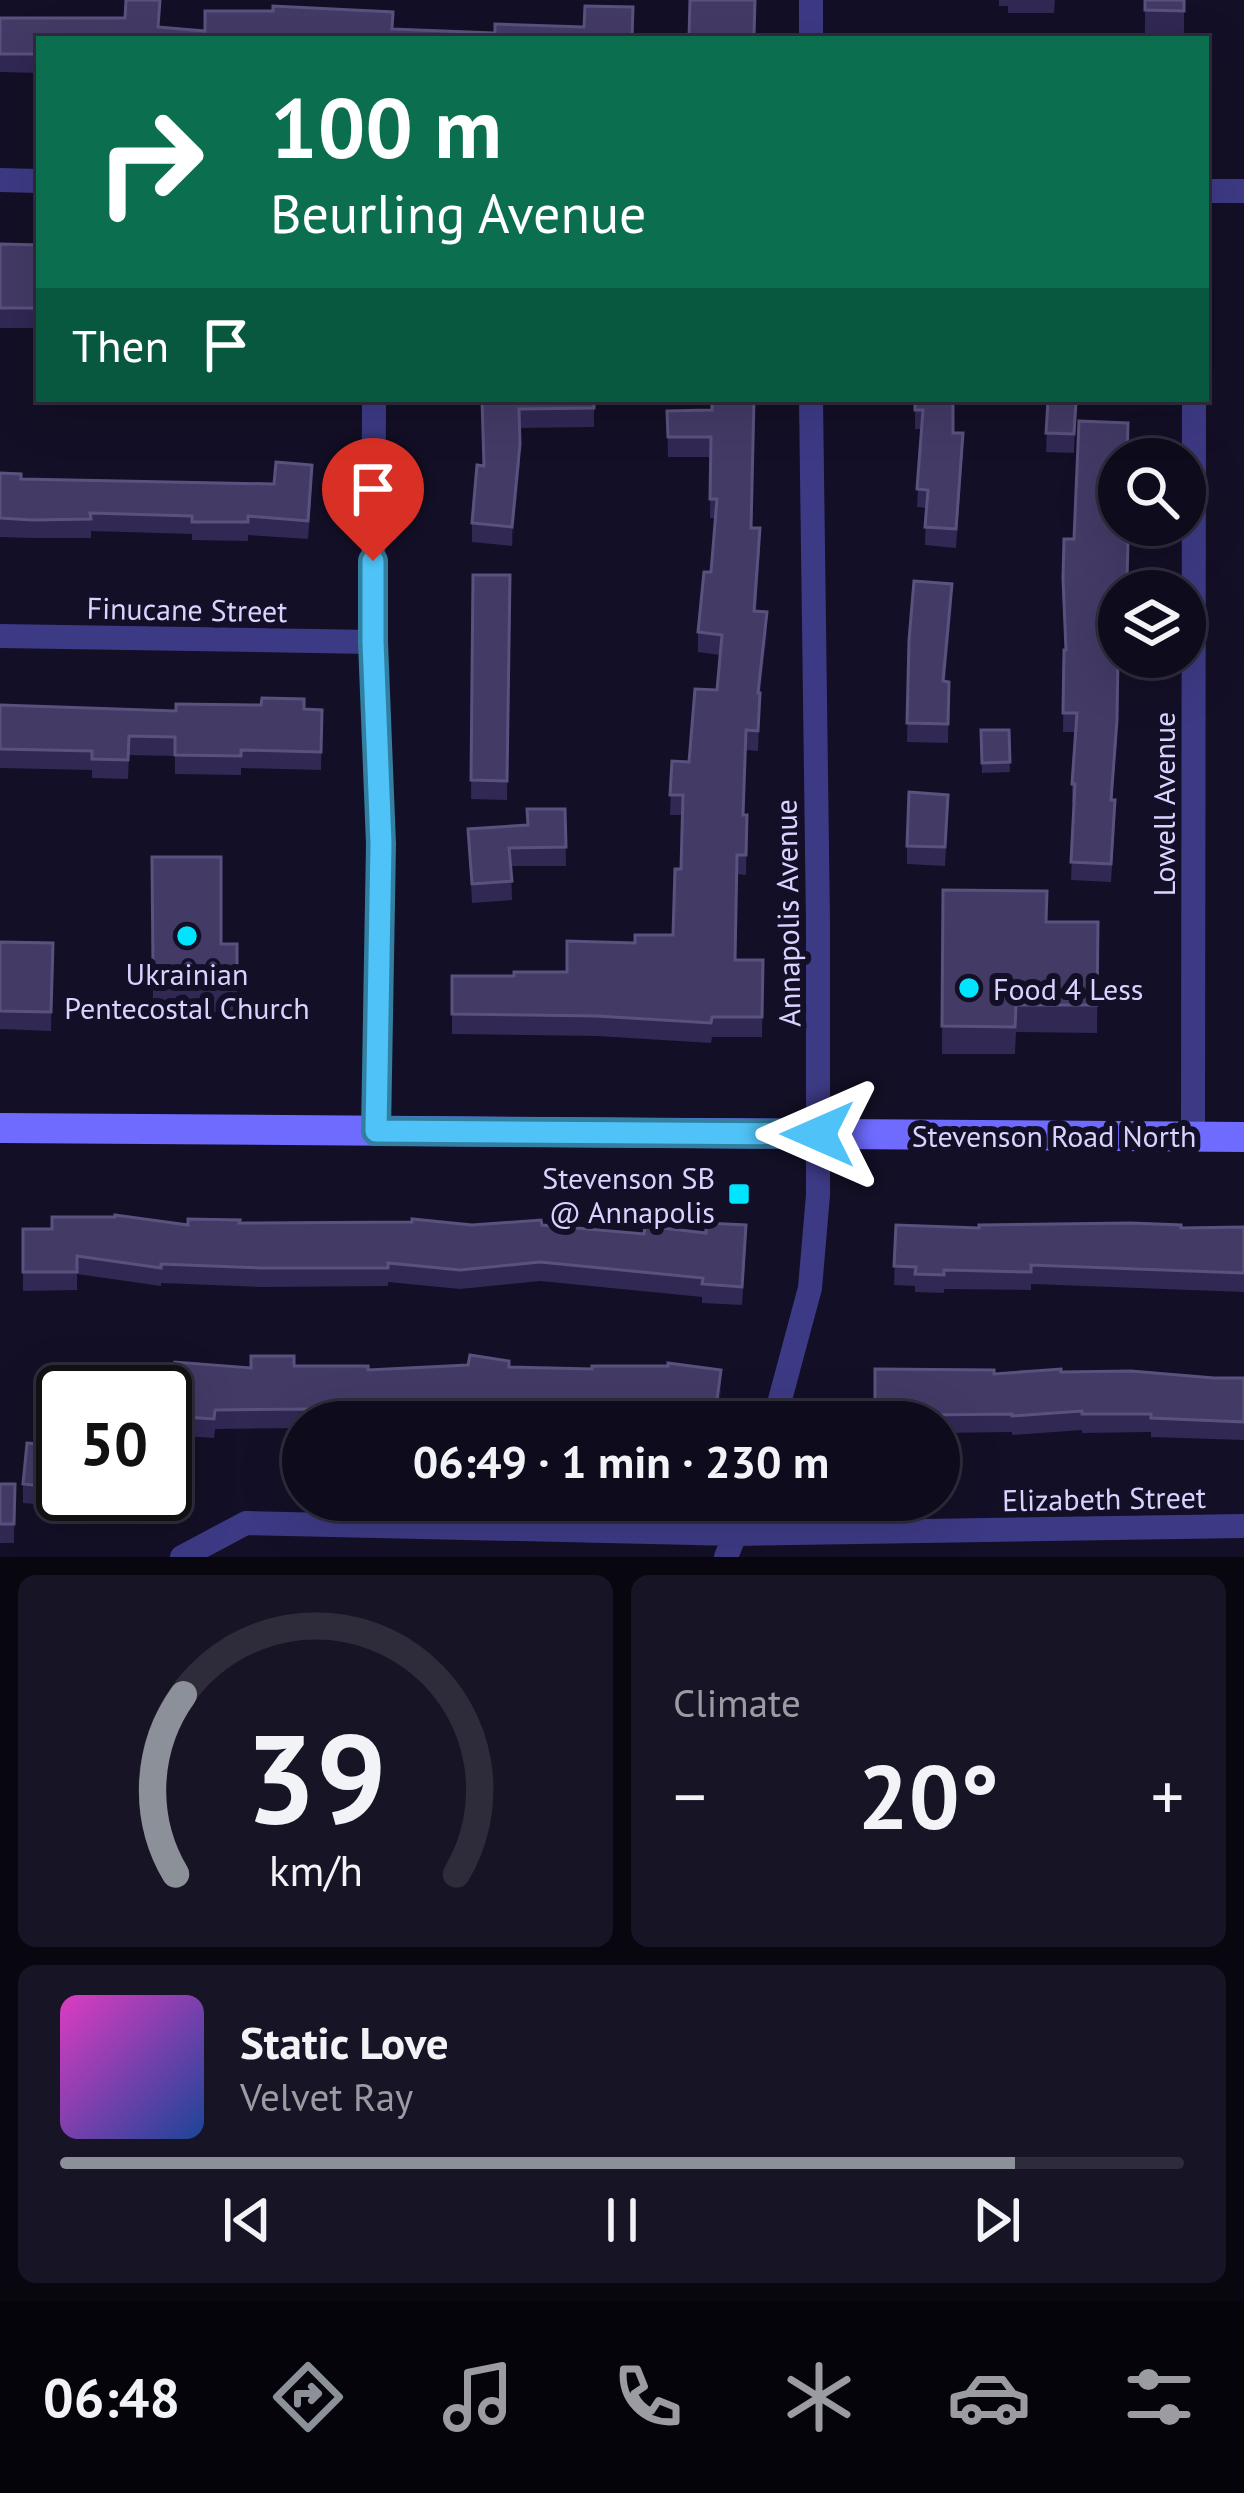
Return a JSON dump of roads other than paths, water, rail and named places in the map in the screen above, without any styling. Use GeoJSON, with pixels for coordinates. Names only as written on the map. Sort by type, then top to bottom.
{"type":"FeatureCollection","features":[{"type":"Feature","properties":{"kind":"main road","name":"Stevenson Road North"},"geometry":{"type":"LineString","coordinates":[[0,1128],[1244,1137]]}},
{"type":"Feature","properties":{"kind":"street"},"geometry":{"type":"LineString","coordinates":[[811,0],[811,36]]}},
{"type":"Feature","properties":{"kind":"street"},"geometry":{"type":"LineString","coordinates":[[0,180],[36,181]]}},
{"type":"Feature","properties":{"kind":"street"},"geometry":{"type":"LineString","coordinates":[[1209,191],[1244,191]]}},
{"type":"Feature","properties":{"kind":"street"},"geometry":{"type":"LineString","coordinates":[[374,402],[373,642],[381,844],[376,1131]]}},
{"type":"Feature","properties":{"kind":"street","name":"Annapolis Avenue"},"geometry":{"type":"LineString","coordinates":[[780,1401],[810,1288],[818,1195],[811,402]]}},
{"type":"Feature","properties":{"kind":"street","name":"Lowell Avenue"},"geometry":{"type":"LineString","coordinates":[[1193,1136],[1194,402]]}},
{"type":"Feature","properties":{"kind":"street","name":"Finucane Street"},"geometry":{"type":"LineString","coordinates":[[0,636],[373,642]]}},
{"type":"Feature","properties":{"kind":"street","name":"Elizabeth Street"},"geometry":{"type":"LineString","coordinates":[[182,1557],[246,1523],[732,1545],[1244,1526]]}},
{"type":"Feature","properties":{"kind":"place","name":"Ukrainian Pentecostal Church"},"geometry":{"type":"Point","coordinates":[187,936]}},
{"type":"Feature","properties":{"kind":"place","name":"Food 4 Less"},"geometry":{"type":"Point","coordinates":[969,988]}},
{"type":"Feature","properties":{"kind":"place","name":"Stevenson SB @ Annapolis"},"geometry":{"type":"Point","coordinates":[739,1194]}}]}
